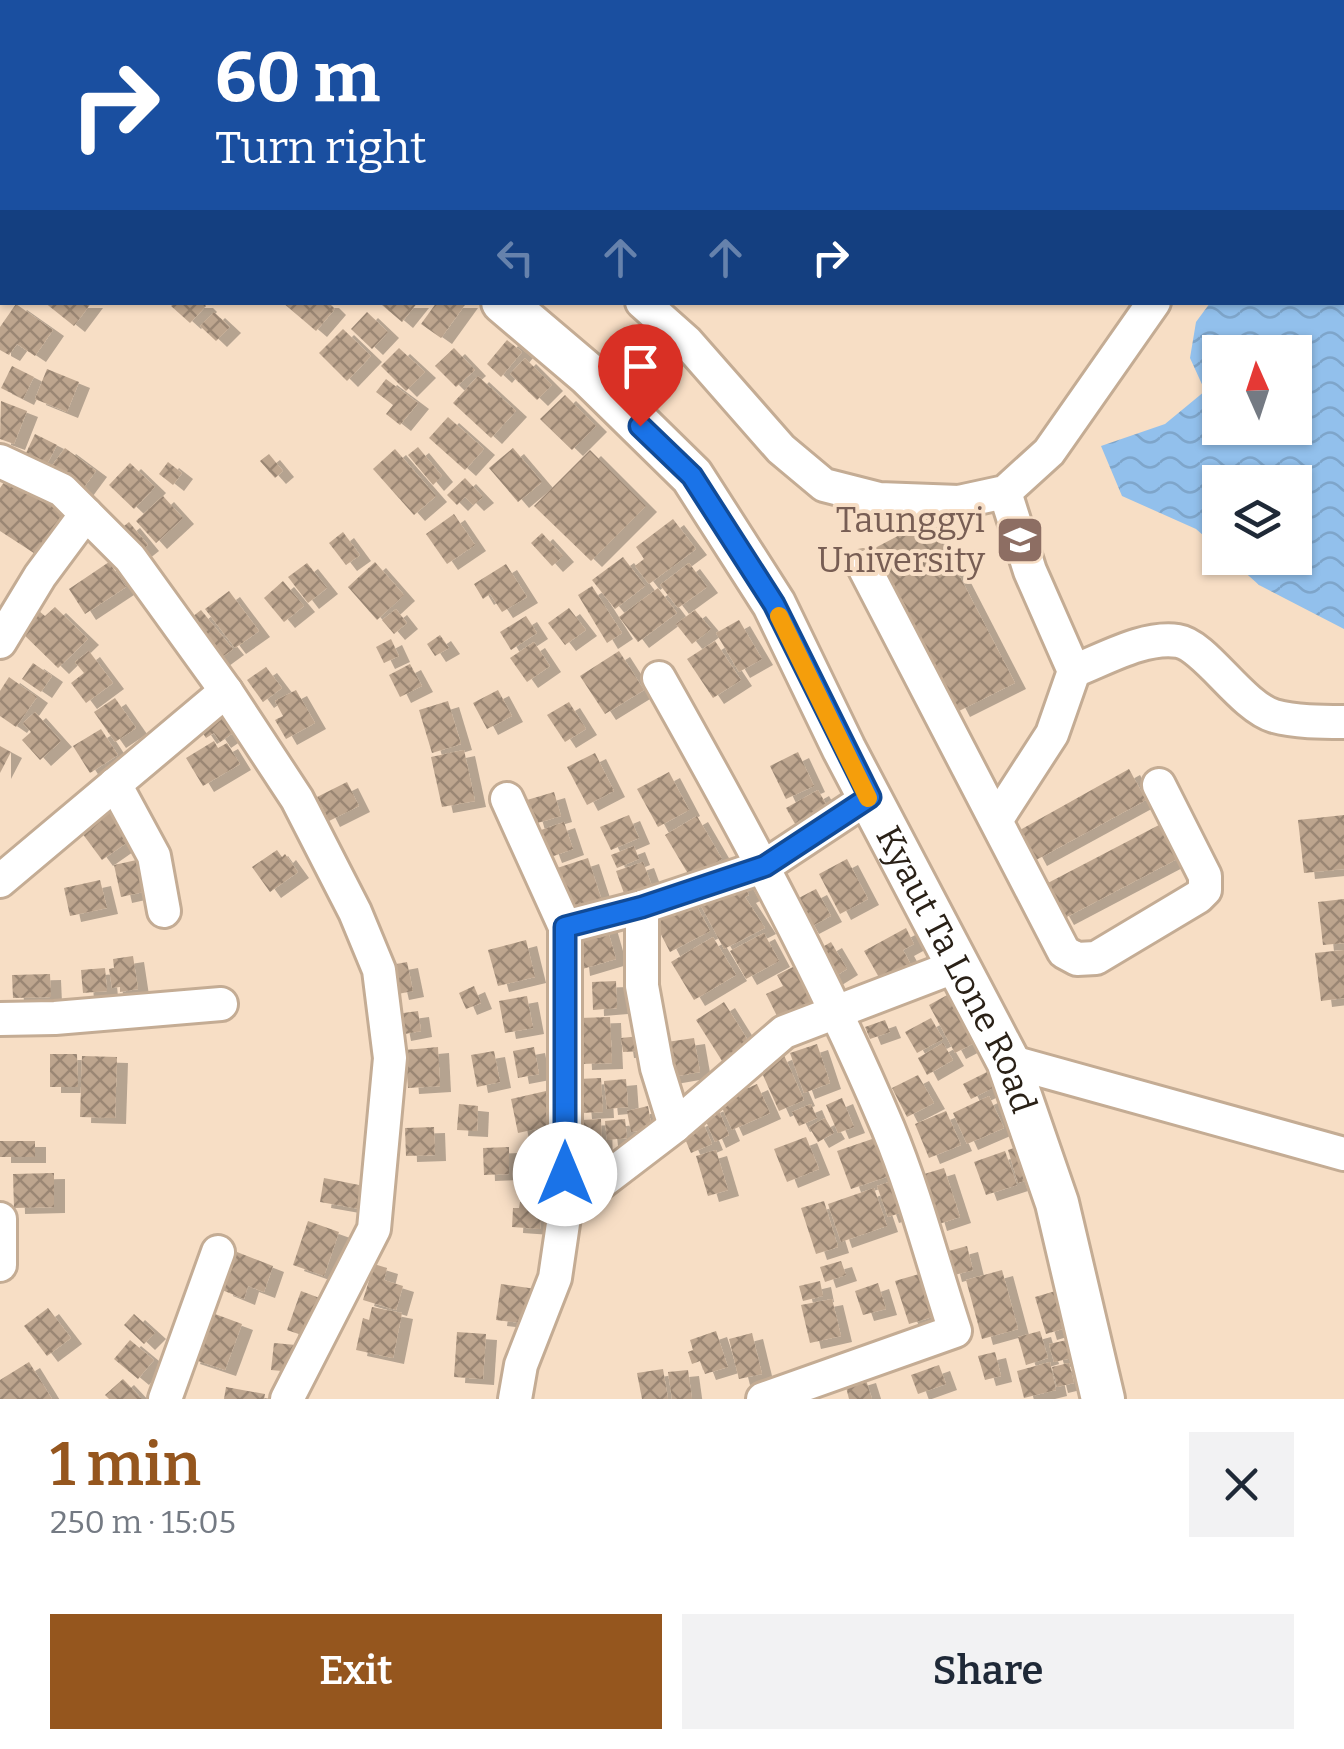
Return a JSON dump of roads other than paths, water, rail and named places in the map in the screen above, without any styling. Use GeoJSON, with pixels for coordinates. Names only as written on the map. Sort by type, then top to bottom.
{"type":"FeatureCollection","features":[{"type":"Feature","properties":{"kind":"main road","name":"Kyaut Ta Lone Road"},"geometry":{"type":"LineString","coordinates":[[507,305],[589,375],[692,476],[774,604],[1008,1061],[1057,1202],[1104,1399]]}},
{"type":"Feature","properties":{"kind":"street"},"geometry":{"type":"LineString","coordinates":[[645,305],[687,342],[781,449],[824,485],[879,499],[959,502],[1005,492],[1048,452],[1152,305]]}},
{"type":"Feature","properties":{"kind":"street"},"geometry":{"type":"LineString","coordinates":[[0,462],[62,490],[130,558],[226,691],[297,799],[355,912],[379,970],[390,1058],[374,1229],[287,1399]]}},
{"type":"Feature","properties":{"kind":"street"},"geometry":{"type":"LineString","coordinates":[[997,820],[1052,734],[1074,671],[1030,572],[1005,492]]}},
{"type":"Feature","properties":{"kind":"street"},"geometry":{"type":"LineString","coordinates":[[0,642],[40,576],[86,514]]}},
{"type":"Feature","properties":{"kind":"street"},"geometry":{"type":"LineString","coordinates":[[864,568],[1064,952],[1077,959],[1096,958],[1198,898],[1204,890],[1205,876],[1159,786]]}},
{"type":"Feature","properties":{"kind":"street"},"geometry":{"type":"LineString","coordinates":[[1074,671],[1150,642],[1175,640],[1190,644],[1222,678],[1272,716],[1344,722]]}},
{"type":"Feature","properties":{"kind":"street"},"geometry":{"type":"LineString","coordinates":[[660,678],[765,866],[837,1013],[890,1132],[955,1331],[776,1397]]}},
{"type":"Feature","properties":{"kind":"street"},"geometry":{"type":"LineString","coordinates":[[0,881],[226,691]]}},
{"type":"Feature","properties":{"kind":"street"},"geometry":{"type":"LineString","coordinates":[[115,784],[154,856],[164,911]]}},
{"type":"Feature","properties":{"kind":"street"},"geometry":{"type":"LineString","coordinates":[[565,927],[642,907],[765,866],[870,797]]}},
{"type":"Feature","properties":{"kind":"street"},"geometry":{"type":"LineString","coordinates":[[508,799],[565,927],[565,1210],[555,1278],[521,1365],[515,1399]]}},
{"type":"Feature","properties":{"kind":"street"},"geometry":{"type":"LineString","coordinates":[[642,907],[642,986],[658,1068],[675,1126]]}},
{"type":"Feature","properties":{"kind":"street"},"geometry":{"type":"LineString","coordinates":[[565,1210],[675,1126],[784,1032],[959,966]]}},
{"type":"Feature","properties":{"kind":"street"},"geometry":{"type":"LineString","coordinates":[[0,1019],[222,1004]]}},
{"type":"Feature","properties":{"kind":"street"},"geometry":{"type":"LineString","coordinates":[[1008,1061],[1344,1154]]}},
{"type":"Feature","properties":{"kind":"street"},"geometry":{"type":"LineString","coordinates":[[0,1219],[0,1265]]}},
{"type":"Feature","properties":{"kind":"street"},"geometry":{"type":"LineString","coordinates":[[165,1399],[218,1252]]}},
{"type":"Feature","properties":{"kind":"water"},"geometry":{"type":"Polygon","coordinates":[[[1209,305],[1344,305],[1344,629],[1259,585],[1248,575],[1312,575],[1312,465],[1202,465],[1202,534],[1122,496],[1101,446],[1165,424],[1202,393],[1202,445],[1312,445],[1312,335],[1202,335],[1202,384],[1190,358],[1196,322],[1209,305]]]}},
{"type":"Feature","properties":{"kind":"place","name":"Taunggyi University"},"geometry":{"type":"Point","coordinates":[1020,540]}}]}
